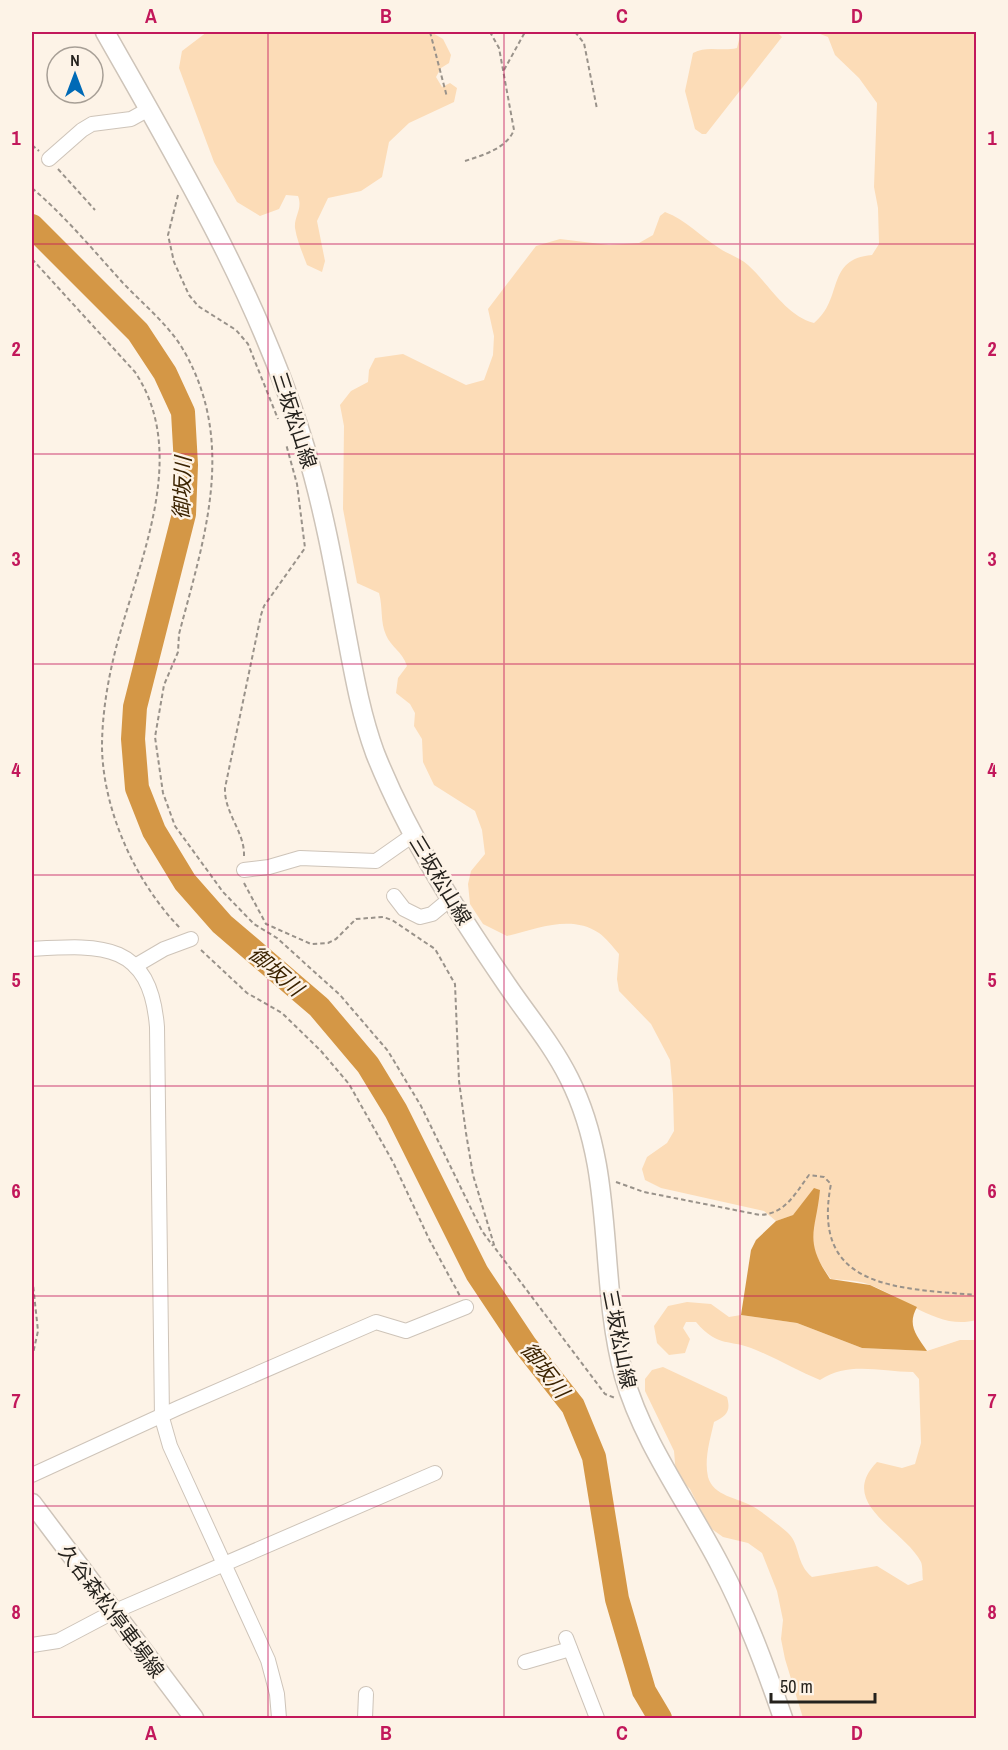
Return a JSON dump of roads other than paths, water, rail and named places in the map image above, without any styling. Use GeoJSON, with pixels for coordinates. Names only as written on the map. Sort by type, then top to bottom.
{"type":"FeatureCollection","features":[{"type":"Feature","properties":{"kind":"main road","name":"三坂松山線"},"geometry":{"type":"LineString","coordinates":[[105,32],[234,265],[288,393],[318,495],[362,713],[387,782],[413,835],[450,899],[546,1040],[568,1077],[586,1120],[601,1179],[616,1340],[631,1397],[646,1433],[722,1568],[759,1650],[783,1719]]}},
{"type":"Feature","properties":{"kind":"main road","name":"久谷森松停車場線"},"geometry":{"type":"LineString","coordinates":[[32,1503],[194,1719]]}},
{"type":"Feature","properties":{"kind":"street"},"geometry":{"type":"LineString","coordinates":[[49,159],[92,124],[131,119],[149,109]]}},
{"type":"Feature","properties":{"kind":"street"},"geometry":{"type":"LineString","coordinates":[[244,870],[269,867],[300,858],[376,861],[413,835]]}},
{"type":"Feature","properties":{"kind":"street"},"geometry":{"type":"LineString","coordinates":[[394,896],[404,909],[420,917],[432,914],[450,899]]}},
{"type":"Feature","properties":{"kind":"street"},"geometry":{"type":"LineString","coordinates":[[135,966],[164,949],[191,939]]}},
{"type":"Feature","properties":{"kind":"street"},"geometry":{"type":"LineString","coordinates":[[32,949],[96,947],[113,951],[135,966],[151,989],[157,1027],[162,1418],[170,1446],[268,1660],[277,1694],[279,1719]]}},
{"type":"Feature","properties":{"kind":"street"},"geometry":{"type":"LineString","coordinates":[[32,1475],[376,1322],[406,1331],[466,1307]]}},
{"type":"Feature","properties":{"kind":"street"},"geometry":{"type":"LineString","coordinates":[[32,1645],[58,1641],[113,1612],[435,1473]]}},
{"type":"Feature","properties":{"kind":"street"},"geometry":{"type":"LineString","coordinates":[[525,1662],[568,1643],[591,1717]]}},
{"type":"Feature","properties":{"kind":"street"},"geometry":{"type":"LineString","coordinates":[[365,1719],[366,1694]]}},
{"type":"Feature","properties":{"kind":"waterway","name":"御坂川"},"geometry":{"type":"LineString","coordinates":[[32,226],[138,332],[165,373],[183,412],[186,465],[184,514],[135,707],[133,739],[137,788],[154,831],[185,882],[222,924],[319,1007],[368,1065],[396,1111],[477,1273],[525,1345],[573,1406],[594,1457],[617,1599],[644,1691],[660,1718]]}}]}
